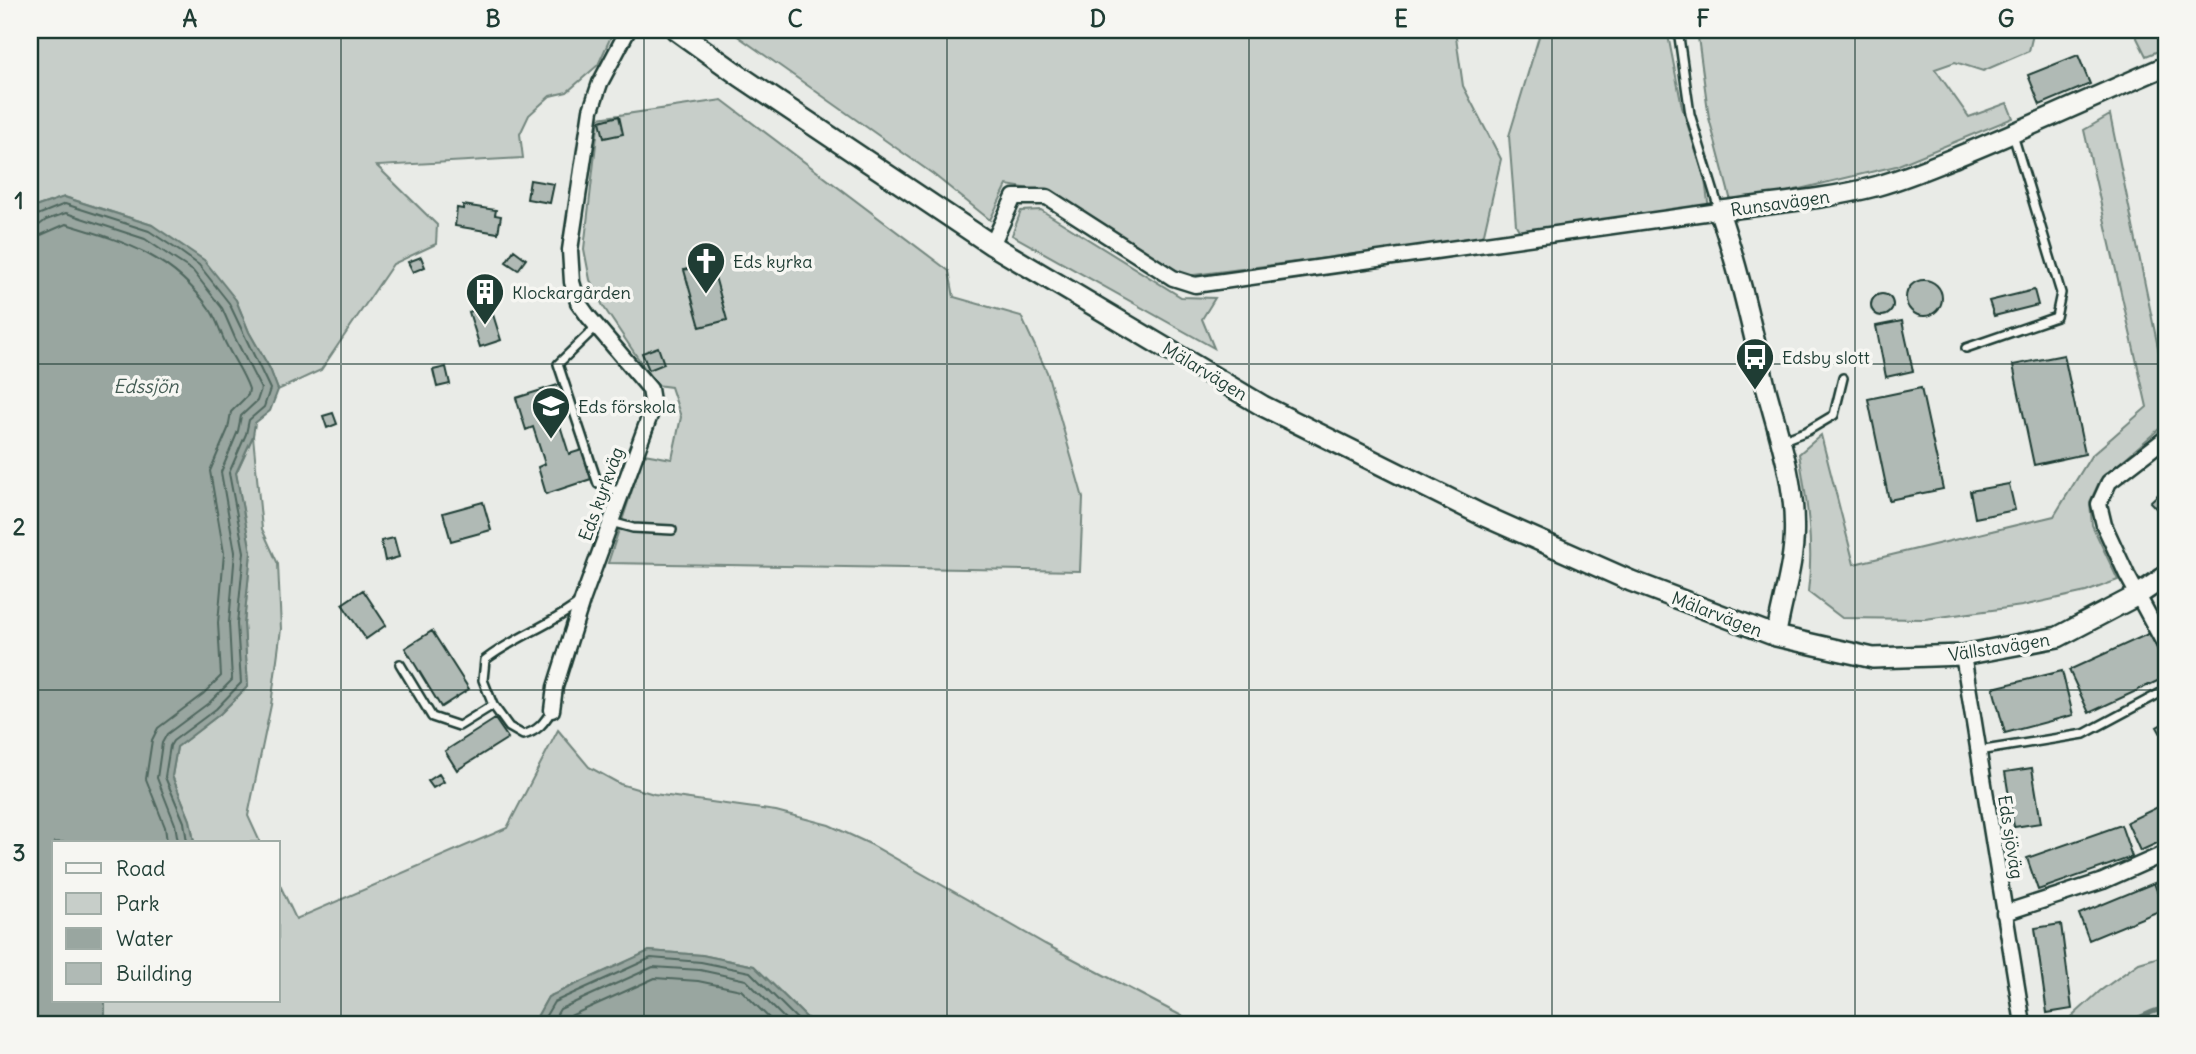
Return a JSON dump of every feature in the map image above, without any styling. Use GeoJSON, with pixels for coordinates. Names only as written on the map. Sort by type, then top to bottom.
{"type":"FeatureCollection","features":[{"type":"Feature","properties":{"kind":"main road","name":"Mälarvägen"},"geometry":{"type":"LineString","coordinates":[[676,30],[992,245],[1263,406],[1457,503],[1631,582],[1776,636]]}},
{"type":"Feature","properties":{"kind":"main road","name":"Vällstavägen"},"geometry":{"type":"LineString","coordinates":[[1776,636],[1873,658],[1963,655],[2058,638],[2138,595],[2166,576]]}},
{"type":"Feature","properties":{"kind":"street","name":"Eds kyrkväg"},"geometry":{"type":"LineString","coordinates":[[551,710],[555,687],[582,601],[653,407],[650,389],[596,327],[578,302],[572,282],[570,250],[591,110],[600,83],[628,30]]}},
{"type":"Feature","properties":{"kind":"street","name":"Runsavägen"},"geometry":{"type":"LineString","coordinates":[[1776,636],[1791,568],[1795,523],[1789,478],[1740,281],[1719,211],[1829,197],[1877,186],[2013,134],[2166,66]]}},
{"type":"Feature","properties":{"kind":"street"},"geometry":{"type":"LineString","coordinates":[[992,245],[1014,197],[1046,197],[1173,278],[1195,285],[1719,211]]}},
{"type":"Feature","properties":{"kind":"street"},"geometry":{"type":"LineString","coordinates":[[2166,438],[2109,482],[2099,504],[2104,525],[2166,647]]}},
{"type":"Feature","properties":{"kind":"street","name":"Eds sjöväg"},"geometry":{"type":"LineString","coordinates":[[1963,655],[2023,1024]]}},
{"type":"Feature","properties":{"kind":"street"},"geometry":{"type":"LineString","coordinates":[[2004,913],[2104,881],[2166,853]]}},
{"type":"Feature","properties":{"kind":"lane"},"geometry":{"type":"LineString","coordinates":[[1678,30],[1690,114],[1719,211]]}},
{"type":"Feature","properties":{"kind":"lane"},"geometry":{"type":"LineString","coordinates":[[1965,348],[2056,317],[2059,305],[2061,293],[2013,134]]}},
{"type":"Feature","properties":{"kind":"lane"},"geometry":{"type":"LineString","coordinates":[[596,327],[558,364],[598,484],[621,492]]}},
{"type":"Feature","properties":{"kind":"lane"},"geometry":{"type":"LineString","coordinates":[[1781,441],[1807,431],[1833,415],[1843,378]]}},
{"type":"Feature","properties":{"kind":"lane"},"geometry":{"type":"LineString","coordinates":[[611,522],[633,528],[672,530]]}},
{"type":"Feature","properties":{"kind":"lane"},"geometry":{"type":"LineString","coordinates":[[551,710],[535,732],[523,735],[509,727],[494,705],[483,680],[485,660],[496,651],[562,617],[582,601]]}},
{"type":"Feature","properties":{"kind":"lane"},"geometry":{"type":"LineString","coordinates":[[400,664],[432,717],[459,726],[494,705]]}},
{"type":"Feature","properties":{"kind":"lane"},"geometry":{"type":"LineString","coordinates":[[1978,751],[2084,734],[2166,690]]}},
{"type":"Feature","properties":{"kind":"green space"},"geometry":{"type":"Polygon","coordinates":[[[30,30],[614,30],[598,65],[567,92],[550,96],[529,115],[520,134],[523,158],[377,166],[437,225],[436,244],[393,264],[321,370],[278,390],[236,300],[152,225],[65,197],[38,206],[30,213],[30,30]]]}},
{"type":"Feature","properties":{"kind":"green space"},"geometry":{"type":"Polygon","coordinates":[[[729,30],[1455,30],[1463,86],[1501,159],[1483,238],[1186,276],[1047,192],[1007,185],[990,220],[933,174],[729,30]]]}},
{"type":"Feature","properties":{"kind":"green space"},"geometry":{"type":"Polygon","coordinates":[[[1541,30],[1667,30],[1682,107],[1705,180],[1709,209],[1520,232],[1516,225],[1509,136],[1541,30]]]}},
{"type":"Feature","properties":{"kind":"green space"},"geometry":{"type":"Polygon","coordinates":[[[1697,30],[2034,30],[2029,51],[1983,71],[1955,62],[1935,69],[1969,117],[2007,103],[2013,118],[1896,166],[1732,205],[1709,118],[1697,30]]]}},
{"type":"Feature","properties":{"kind":"green space"},"geometry":{"type":"Polygon","coordinates":[[[2133,30],[2166,30],[2166,48],[2146,56],[2133,30]]]}},
{"type":"Feature","properties":{"kind":"green space"},"geometry":{"type":"Polygon","coordinates":[[[722,100],[949,271],[954,297],[1021,316],[1047,372],[1083,498],[1080,571],[608,563],[644,454],[672,459],[681,417],[671,387],[656,385],[603,306],[590,280],[584,249],[599,118],[722,100]]]}},
{"type":"Feature","properties":{"kind":"green space"},"geometry":{"type":"Polygon","coordinates":[[[2110,115],[2166,386],[2166,423],[2100,480],[2090,502],[2092,525],[2118,580],[2086,592],[2022,606],[1925,619],[1842,618],[1808,592],[1810,540],[1799,454],[1821,435],[1854,564],[2054,516],[2091,456],[2147,407],[2084,130],[2110,115]]]}},
{"type":"Feature","properties":{"kind":"green space"},"geometry":{"type":"Polygon","coordinates":[[[1041,210],[1181,297],[1215,298],[1202,319],[1214,348],[1012,235],[1021,211],[1041,210]]]}},
{"type":"Feature","properties":{"kind":"green space"},"geometry":{"type":"Polygon","coordinates":[[[253,436],[262,529],[278,564],[281,629],[271,705],[248,816],[260,841],[194,841],[190,820],[172,776],[177,747],[220,714],[248,686],[244,624],[251,552],[236,473],[253,436]]]}},
{"type":"Feature","properties":{"kind":"green space"},"geometry":{"type":"Polygon","coordinates":[[[558,730],[589,767],[620,784],[654,794],[776,811],[829,825],[870,844],[1045,944],[1197,1024],[813,1024],[754,966],[702,955],[650,951],[548,997],[533,1024],[96,1024],[105,1019],[105,1002],[280,1002],[280,885],[296,919],[507,828],[558,730]]]}},
{"type":"Feature","properties":{"kind":"green space"},"geometry":{"type":"Polygon","coordinates":[[[2166,955],[2166,1024],[2064,1024],[2100,991],[2139,963],[2166,955]]]}},
{"type":"Feature","properties":{"kind":"water","name":"Edssjön"},"geometry":{"type":"Polygon","coordinates":[[[64,197],[152,225],[204,260],[236,300],[278,390],[270,411],[255,423],[253,436],[236,473],[251,552],[244,624],[248,686],[220,714],[177,747],[172,776],[190,820],[194,841],[52,841],[52,1002],[105,1002],[105,1019],[96,1024],[30,1024],[30,213],[38,206],[64,197]]]}},
{"type":"Feature","properties":{"kind":"water"},"geometry":{"type":"Polygon","coordinates":[[[649,951],[702,955],[754,966],[813,1024],[533,1024],[548,997],[649,951]]]}},
{"type":"Feature","properties":{"kind":"building"},"geometry":{"type":"Polygon","coordinates":[[[2078,55],[2090,84],[2040,105],[2028,75],[2078,55]]]}},
{"type":"Feature","properties":{"kind":"building"},"geometry":{"type":"Polygon","coordinates":[[[619,116],[623,134],[604,138],[600,121],[619,116]]]}},
{"type":"Feature","properties":{"kind":"building"},"geometry":{"type":"Polygon","coordinates":[[[530,180],[554,184],[550,203],[527,199],[530,180]]]}},
{"type":"Feature","properties":{"kind":"building"},"geometry":{"type":"Polygon","coordinates":[[[463,205],[496,210],[495,215],[501,216],[498,233],[455,226],[457,208],[463,209],[463,205]]]}},
{"type":"Feature","properties":{"kind":"building"},"geometry":{"type":"Polygon","coordinates":[[[514,250],[526,259],[518,270],[506,262],[514,250]]]}},
{"type":"Feature","properties":{"kind":"building"},"geometry":{"type":"Polygon","coordinates":[[[421,257],[425,267],[413,272],[408,262],[421,257]]]}},
{"type":"Feature","properties":{"kind":"building","name":"Eds kyrka"},"geometry":{"type":"Polygon","coordinates":[[[711,262],[727,320],[700,327],[684,270],[711,262]]]}},
{"type":"Feature","properties":{"kind":"building"},"geometry":{"type":"Polygon","coordinates":[[[1924,280],[1936,286],[1942,298],[1936,310],[1924,316],[1912,310],[1906,298],[1912,286],[1924,280]]]}},
{"type":"Feature","properties":{"kind":"building"},"geometry":{"type":"Polygon","coordinates":[[[2034,290],[2038,305],[1994,316],[1989,301],[2034,290]]]}},
{"type":"Feature","properties":{"kind":"building"},"geometry":{"type":"Polygon","coordinates":[[[1882,294],[1890,297],[1893,305],[1890,313],[1882,316],[1874,313],[1871,305],[1874,297],[1882,294]]]}},
{"type":"Feature","properties":{"kind":"building","name":"Klockargården"},"geometry":{"type":"Polygon","coordinates":[[[490,305],[501,340],[480,347],[469,312],[490,305]]]}},
{"type":"Feature","properties":{"kind":"building"},"geometry":{"type":"Polygon","coordinates":[[[1902,321],[1913,371],[1886,377],[1876,326],[1902,321]]]}},
{"type":"Feature","properties":{"kind":"building"},"geometry":{"type":"Polygon","coordinates":[[[658,347],[664,364],[649,370],[642,353],[658,347]]]}},
{"type":"Feature","properties":{"kind":"building"},"geometry":{"type":"Polygon","coordinates":[[[2064,355],[2085,454],[2034,465],[2013,365],[2064,355]]]}},
{"type":"Feature","properties":{"kind":"building"},"geometry":{"type":"Polygon","coordinates":[[[446,367],[450,384],[437,387],[433,370],[446,367]]]}},
{"type":"Feature","properties":{"kind":"building","name":"Eds förskola"},"geometry":{"type":"Polygon","coordinates":[[[561,384],[571,415],[558,419],[569,454],[582,450],[591,479],[546,494],[538,467],[545,464],[533,427],[526,430],[516,398],[561,384]]]}},
{"type":"Feature","properties":{"kind":"building"},"geometry":{"type":"Polygon","coordinates":[[[1921,388],[1943,489],[1889,500],[1868,399],[1921,388]]]}},
{"type":"Feature","properties":{"kind":"building"},"geometry":{"type":"Polygon","coordinates":[[[333,413],[337,424],[327,428],[323,416],[333,413]]]}},
{"type":"Feature","properties":{"kind":"building"},"geometry":{"type":"Polygon","coordinates":[[[2009,484],[2015,510],[1975,518],[1970,491],[2009,484]]]}},
{"type":"Feature","properties":{"kind":"building"},"geometry":{"type":"Polygon","coordinates":[[[2166,487],[2166,519],[2150,502],[2166,487]]]}},
{"type":"Feature","properties":{"kind":"building"},"geometry":{"type":"Polygon","coordinates":[[[483,502],[491,530],[451,541],[443,513],[483,502]]]}},
{"type":"Feature","properties":{"kind":"building"},"geometry":{"type":"Polygon","coordinates":[[[394,538],[399,557],[385,561],[381,541],[394,538]]]}},
{"type":"Feature","properties":{"kind":"building"},"geometry":{"type":"Polygon","coordinates":[[[363,590],[386,625],[366,639],[342,604],[363,590]]]}},
{"type":"Feature","properties":{"kind":"building"},"geometry":{"type":"Polygon","coordinates":[[[432,631],[469,689],[441,707],[405,648],[432,631]]]}},
{"type":"Feature","properties":{"kind":"building"},"geometry":{"type":"Polygon","coordinates":[[[2150,633],[2166,668],[2166,677],[2089,713],[2069,670],[2150,633]]]}},
{"type":"Feature","properties":{"kind":"building"},"geometry":{"type":"Polygon","coordinates":[[[2062,671],[2073,715],[2005,733],[1993,688],[2062,671]]]}},
{"type":"Feature","properties":{"kind":"building"},"geometry":{"type":"Polygon","coordinates":[[[495,719],[508,738],[457,770],[445,751],[495,719]]]}},
{"type":"Feature","properties":{"kind":"building"},"geometry":{"type":"Polygon","coordinates":[[[2166,722],[2166,743],[2157,727],[2166,722]]]}},
{"type":"Feature","properties":{"kind":"building"},"geometry":{"type":"Polygon","coordinates":[[[2032,768],[2041,823],[2014,827],[2005,772],[2032,768]]]}},
{"type":"Feature","properties":{"kind":"building"},"geometry":{"type":"Polygon","coordinates":[[[439,774],[444,782],[433,788],[428,781],[439,774]]]}},
{"type":"Feature","properties":{"kind":"building"},"geometry":{"type":"Polygon","coordinates":[[[2166,803],[2166,839],[2140,851],[2127,822],[2166,803]]]}},
{"type":"Feature","properties":{"kind":"building"},"geometry":{"type":"Polygon","coordinates":[[[2121,825],[2132,857],[2038,890],[2027,858],[2121,825]]]}},
{"type":"Feature","properties":{"kind":"building"},"geometry":{"type":"Polygon","coordinates":[[[2166,878],[2166,904],[2157,882],[2166,878]]]}},
{"type":"Feature","properties":{"kind":"building"},"geometry":{"type":"Polygon","coordinates":[[[2154,883],[2164,909],[2089,940],[2079,914],[2154,883]]]}},
{"type":"Feature","properties":{"kind":"building"},"geometry":{"type":"Polygon","coordinates":[[[2061,924],[2072,1009],[2047,1013],[2035,928],[2061,924]]]}},
{"type":"Feature","properties":{"kind":"waterway"},"geometry":{"type":"LineString","coordinates":[[2109,1024],[2129,1021],[2156,1010],[2166,1009]]}},
{"type":"Feature","properties":{"kind":"place","name":"Eds kyrka"},"geometry":{"type":"Point","coordinates":[706,295]}},
{"type":"Feature","properties":{"kind":"place","name":"Klockargården"},"geometry":{"type":"Point","coordinates":[485,326]}},
{"type":"Feature","properties":{"kind":"place","name":"Edsby slott"},"geometry":{"type":"Point","coordinates":[1755,391]}},
{"type":"Feature","properties":{"kind":"place","name":"Eds förskola"},"geometry":{"type":"Point","coordinates":[551,440]}}]}
